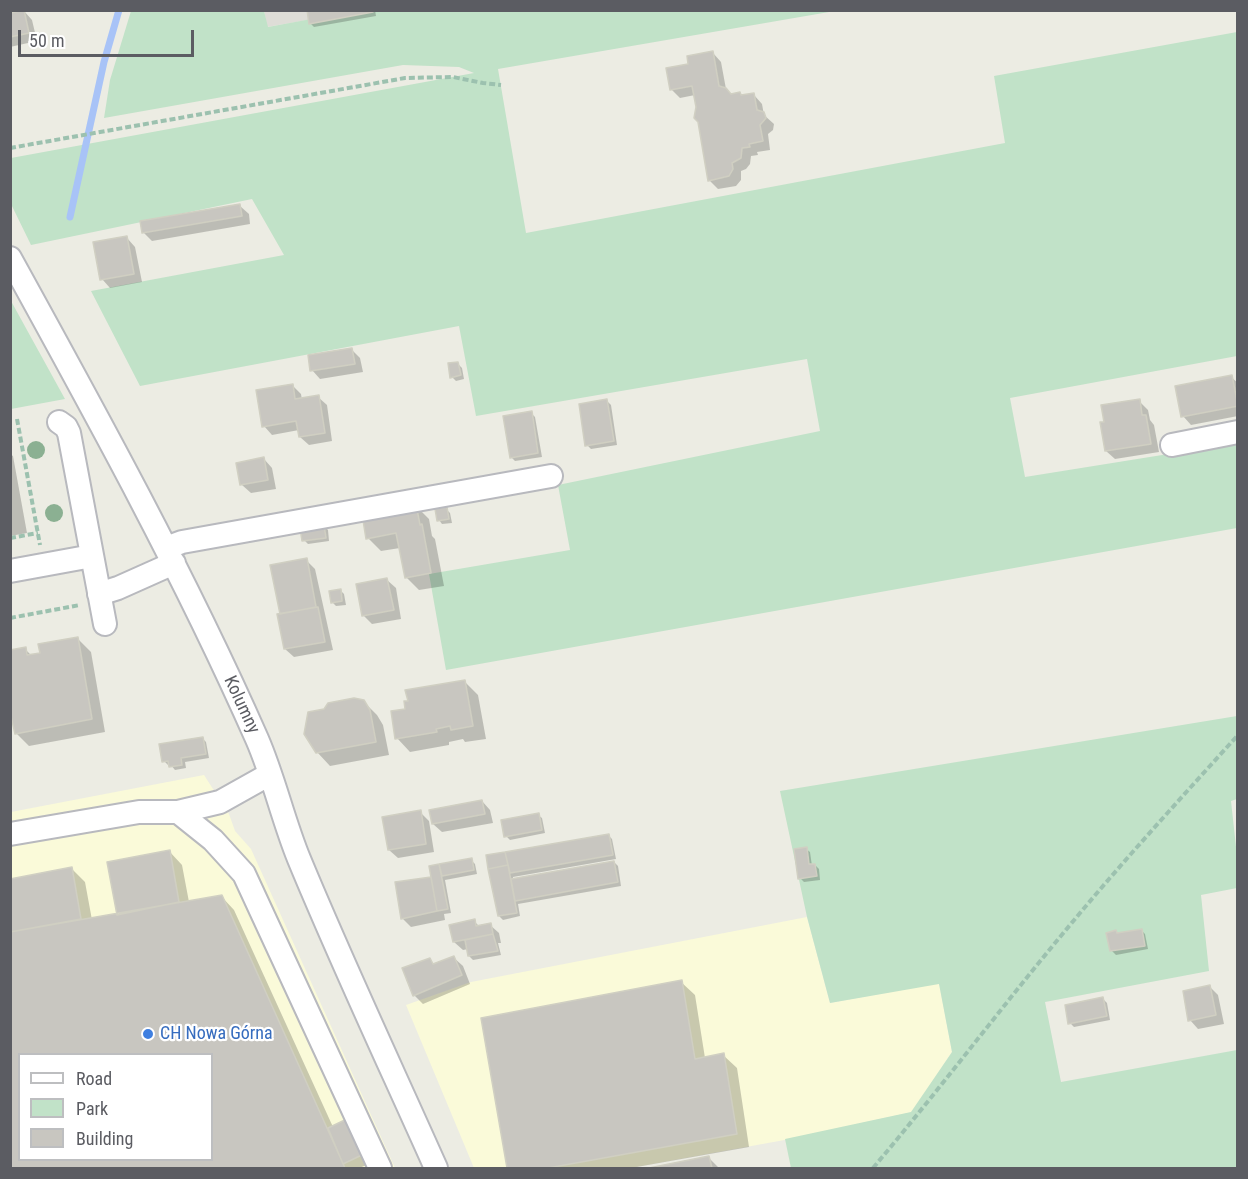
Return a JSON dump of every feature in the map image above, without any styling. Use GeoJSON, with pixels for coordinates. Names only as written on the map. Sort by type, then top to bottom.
{"type":"FeatureCollection","features":[{"type":"Feature","properties":{"kind":"street","name":"Kolumny"},"geometry":{"type":"LineString","coordinates":[[10,258],[170,555],[259,743],[306,878],[436,1168]]}},
{"type":"Feature","properties":{"kind":"street"},"geometry":{"type":"LineString","coordinates":[[59,422],[66,427],[69,434],[105,624]]}},
{"type":"Feature","properties":{"kind":"street"},"geometry":{"type":"LineString","coordinates":[[1172,445],[1238,432]]}},
{"type":"Feature","properties":{"kind":"street"},"geometry":{"type":"LineString","coordinates":[[100,597],[170,555],[182,542],[551,477]]}},
{"type":"Feature","properties":{"kind":"street"},"geometry":{"type":"LineString","coordinates":[[10,571],[92,556]]}},
{"type":"Feature","properties":{"kind":"street"},"geometry":{"type":"LineString","coordinates":[[10,834],[139,812],[178,812],[220,802],[270,774]]}},
{"type":"Feature","properties":{"kind":"street"},"geometry":{"type":"LineString","coordinates":[[178,812],[213,840],[244,874],[380,1168]]}},
{"type":"Feature","properties":{"kind":"path"},"geometry":{"type":"LineString","coordinates":[[10,148],[405,78],[453,77],[501,85]]}},
{"type":"Feature","properties":{"kind":"path"},"geometry":{"type":"LineString","coordinates":[[17,419],[43,564]]}},
{"type":"Feature","properties":{"kind":"path"},"geometry":{"type":"LineString","coordinates":[[10,538],[38,533]]}},
{"type":"Feature","properties":{"kind":"path"},"geometry":{"type":"LineString","coordinates":[[10,618],[100,597]]}},
{"type":"Feature","properties":{"kind":"path"},"geometry":{"type":"LineString","coordinates":[[873,1168],[1071,924],[1238,735]]}},
{"type":"Feature","properties":{"kind":"shaded area"},"geometry":{"type":"Polygon","coordinates":[[[264,10],[360,11],[267,27],[264,10]]]}},
{"type":"Feature","properties":{"kind":"shaded area"},"geometry":{"type":"Polygon","coordinates":[[[204,775],[229,814],[235,831],[251,849],[395,1168],[11,1168],[11,812],[204,775]]]}},
{"type":"Feature","properties":{"kind":"shaded area"},"geometry":{"type":"Polygon","coordinates":[[[807,917],[830,1003],[939,983],[952,1052],[912,1112],[790,1139],[630,1168],[474,1168],[406,1005],[471,982],[807,917]]]}},
{"type":"Feature","properties":{"kind":"green space"},"geometry":{"type":"Polygon","coordinates":[[[360,10],[835,11],[498,69],[526,233],[1005,143],[994,76],[1237,32],[1237,356],[1010,398],[1025,477],[1237,443],[1237,528],[446,670],[429,574],[570,550],[558,485],[820,431],[807,359],[476,416],[459,326],[140,386],[91,291],[284,255],[252,199],[31,245],[11,204],[11,158],[474,73],[459,67],[403,65],[104,118],[110,80],[131,11],[264,11],[268,27],[360,10]]]}},
{"type":"Feature","properties":{"kind":"green space"},"geometry":{"type":"Polygon","coordinates":[[[11,301],[65,399],[11,409],[11,301]]]}},
{"type":"Feature","properties":{"kind":"green space"},"geometry":{"type":"Polygon","coordinates":[[[1237,716],[1237,799],[1231,801],[1237,856],[1237,888],[1201,895],[1209,971],[1045,1002],[1061,1082],[1237,1050],[1237,1168],[791,1168],[785,1139],[911,1112],[952,1052],[939,984],[830,1003],[807,917],[780,791],[1237,716]]]}},
{"type":"Feature","properties":{"kind":"building"},"geometry":{"type":"Polygon","coordinates":[[[24,10],[29,33],[10,37],[10,13],[24,10]]]}},
{"type":"Feature","properties":{"kind":"building"},"geometry":{"type":"Polygon","coordinates":[[[307,10],[373,10],[373,12],[309,24],[307,10]]]}},
{"type":"Feature","properties":{"kind":"building"},"geometry":{"type":"Polygon","coordinates":[[[713,51],[719,86],[726,88],[731,94],[754,93],[757,110],[764,112],[766,118],[760,125],[763,141],[742,148],[741,158],[732,163],[733,169],[729,176],[708,181],[698,122],[694,118],[696,107],[692,86],[670,90],[666,68],[688,64],[687,56],[713,51]]]}},
{"type":"Feature","properties":{"kind":"building"},"geometry":{"type":"Polygon","coordinates":[[[240,204],[242,216],[142,233],[140,221],[240,204]]]}},
{"type":"Feature","properties":{"kind":"building"},"geometry":{"type":"Polygon","coordinates":[[[127,236],[134,274],[100,280],[93,242],[127,236]]]}},
{"type":"Feature","properties":{"kind":"building"},"geometry":{"type":"Polygon","coordinates":[[[352,348],[355,364],[310,371],[308,355],[352,348]]]}},
{"type":"Feature","properties":{"kind":"building"},"geometry":{"type":"Polygon","coordinates":[[[458,362],[461,375],[450,378],[448,363],[458,362]]]}},
{"type":"Feature","properties":{"kind":"building"},"geometry":{"type":"Polygon","coordinates":[[[1232,375],[1238,406],[1181,417],[1175,386],[1232,375]]]}},
{"type":"Feature","properties":{"kind":"building"},"geometry":{"type":"Polygon","coordinates":[[[293,384],[295,399],[319,395],[325,433],[299,437],[296,421],[262,427],[256,390],[293,384]]]}},
{"type":"Feature","properties":{"kind":"building"},"geometry":{"type":"Polygon","coordinates":[[[607,399],[614,441],[585,446],[579,404],[607,399]]]}},
{"type":"Feature","properties":{"kind":"building"},"geometry":{"type":"Polygon","coordinates":[[[1140,399],[1142,415],[1146,415],[1151,444],[1105,451],[1100,422],[1104,422],[1101,405],[1140,399]]]}},
{"type":"Feature","properties":{"kind":"building"},"geometry":{"type":"Polygon","coordinates":[[[532,411],[538,453],[510,458],[503,416],[532,411]]]}},
{"type":"Feature","properties":{"kind":"building"},"geometry":{"type":"Polygon","coordinates":[[[264,457],[268,480],[240,485],[236,463],[264,457]]]}},
{"type":"Feature","properties":{"kind":"building"},"geometry":{"type":"Polygon","coordinates":[[[416,504],[431,573],[405,578],[396,533],[366,539],[362,514],[416,504]]]}},
{"type":"Feature","properties":{"kind":"building"},"geometry":{"type":"Polygon","coordinates":[[[447,507],[449,519],[437,521],[435,509],[447,507]]]}},
{"type":"Feature","properties":{"kind":"building"},"geometry":{"type":"Polygon","coordinates":[[[324,525],[326,538],[302,541],[300,528],[324,525]]]}},
{"type":"Feature","properties":{"kind":"building"},"geometry":{"type":"Polygon","coordinates":[[[307,558],[316,607],[280,614],[270,565],[307,558]]]}},
{"type":"Feature","properties":{"kind":"building"},"geometry":{"type":"Polygon","coordinates":[[[387,578],[394,610],[362,616],[356,584],[387,578]]]}},
{"type":"Feature","properties":{"kind":"building"},"geometry":{"type":"Polygon","coordinates":[[[341,589],[342,601],[331,603],[329,591],[341,589]]]}},
{"type":"Feature","properties":{"kind":"building"},"geometry":{"type":"Polygon","coordinates":[[[318,607],[325,642],[284,649],[277,614],[318,607]]]}},
{"type":"Feature","properties":{"kind":"building"},"geometry":{"type":"Polygon","coordinates":[[[78,637],[92,719],[15,734],[10,712],[10,650],[26,647],[27,655],[40,653],[38,644],[78,637]]]}},
{"type":"Feature","properties":{"kind":"building"},"geometry":{"type":"Polygon","coordinates":[[[465,680],[473,726],[451,730],[450,726],[436,729],[437,732],[395,739],[391,711],[405,709],[404,701],[408,701],[405,690],[465,680]]]}},
{"type":"Feature","properties":{"kind":"building"},"geometry":{"type":"Polygon","coordinates":[[[354,698],[364,700],[370,710],[376,742],[316,753],[304,734],[308,712],[324,709],[328,703],[354,698]]]}},
{"type":"Feature","properties":{"kind":"building"},"geometry":{"type":"Polygon","coordinates":[[[203,737],[206,754],[181,758],[182,765],[169,767],[168,761],[162,762],[159,744],[203,737]]]}},
{"type":"Feature","properties":{"kind":"building"},"geometry":{"type":"Polygon","coordinates":[[[482,800],[485,814],[432,824],[429,810],[482,800]]]}},
{"type":"Feature","properties":{"kind":"building"},"geometry":{"type":"Polygon","coordinates":[[[421,810],[426,844],[388,850],[382,817],[421,810]]]}},
{"type":"Feature","properties":{"kind":"building"},"geometry":{"type":"Polygon","coordinates":[[[539,813],[542,830],[504,837],[501,820],[539,813]]]}},
{"type":"Feature","properties":{"kind":"building"},"geometry":{"type":"Polygon","coordinates":[[[609,834],[613,855],[510,873],[505,852],[609,834]]]}},
{"type":"Feature","properties":{"kind":"building"},"geometry":{"type":"Polygon","coordinates":[[[807,847],[809,864],[815,864],[817,876],[798,879],[794,849],[807,847]]]}},
{"type":"Feature","properties":{"kind":"building"},"geometry":{"type":"Polygon","coordinates":[[[170,850],[179,902],[117,915],[107,862],[170,850]]]}},
{"type":"Feature","properties":{"kind":"building"},"geometry":{"type":"Polygon","coordinates":[[[505,852],[508,865],[488,869],[486,855],[505,852]]]}},
{"type":"Feature","properties":{"kind":"building"},"geometry":{"type":"Polygon","coordinates":[[[472,858],[474,870],[442,876],[439,864],[472,858]]]}},
{"type":"Feature","properties":{"kind":"building"},"geometry":{"type":"Polygon","coordinates":[[[614,861],[618,882],[515,901],[511,879],[614,861]]]}},
{"type":"Feature","properties":{"kind":"building"},"geometry":{"type":"Polygon","coordinates":[[[439,864],[448,909],[437,911],[429,866],[439,864]]]}},
{"type":"Feature","properties":{"kind":"building"},"geometry":{"type":"Polygon","coordinates":[[[508,865],[517,913],[498,916],[488,869],[508,865]]]}},
{"type":"Feature","properties":{"kind":"building"},"geometry":{"type":"Polygon","coordinates":[[[72,867],[81,919],[10,932],[10,879],[72,867]]]}},
{"type":"Feature","properties":{"kind":"building"},"geometry":{"type":"Polygon","coordinates":[[[431,877],[437,911],[401,919],[395,882],[431,877]]]}},
{"type":"Feature","properties":{"kind":"building","name":"CH Nowa Górna"},"geometry":{"type":"Polygon","coordinates":[[[222,895],[345,1168],[10,1168],[10,932],[222,895]]]}},
{"type":"Feature","properties":{"kind":"building"},"geometry":{"type":"Polygon","coordinates":[[[475,919],[476,926],[491,923],[493,934],[453,942],[449,925],[475,919]]]}},
{"type":"Feature","properties":{"kind":"building"},"geometry":{"type":"Polygon","coordinates":[[[1142,929],[1145,946],[1110,951],[1106,933],[1116,930],[1117,933],[1142,929]]]}},
{"type":"Feature","properties":{"kind":"building"},"geometry":{"type":"Polygon","coordinates":[[[493,934],[498,951],[468,956],[465,940],[493,934]]]}},
{"type":"Feature","properties":{"kind":"building"},"geometry":{"type":"Polygon","coordinates":[[[454,956],[462,975],[413,996],[402,968],[430,958],[433,964],[454,956]]]}},
{"type":"Feature","properties":{"kind":"building"},"geometry":{"type":"Polygon","coordinates":[[[682,980],[695,1059],[724,1053],[737,1134],[548,1168],[507,1168],[481,1018],[682,980]]]}},
{"type":"Feature","properties":{"kind":"building"},"geometry":{"type":"Polygon","coordinates":[[[1210,985],[1216,1015],[1188,1021],[1183,991],[1210,985]]]}},
{"type":"Feature","properties":{"kind":"building"},"geometry":{"type":"Polygon","coordinates":[[[1103,997],[1107,1016],[1068,1024],[1065,1005],[1103,997]]]}},
{"type":"Feature","properties":{"kind":"building"},"geometry":{"type":"Polygon","coordinates":[[[349,1118],[364,1154],[343,1164],[328,1128],[349,1118]]]}},
{"type":"Feature","properties":{"kind":"building"},"geometry":{"type":"Polygon","coordinates":[[[709,1156],[712,1168],[649,1168],[709,1156]]]}},
{"type":"Feature","properties":{"kind":"waterway"},"geometry":{"type":"LineString","coordinates":[[70,217],[104,62],[119,10]]}},
{"type":"Feature","properties":{"kind":"place","name":"CH Nowa Górna"},"geometry":{"type":"Point","coordinates":[148,1034]}}]}
